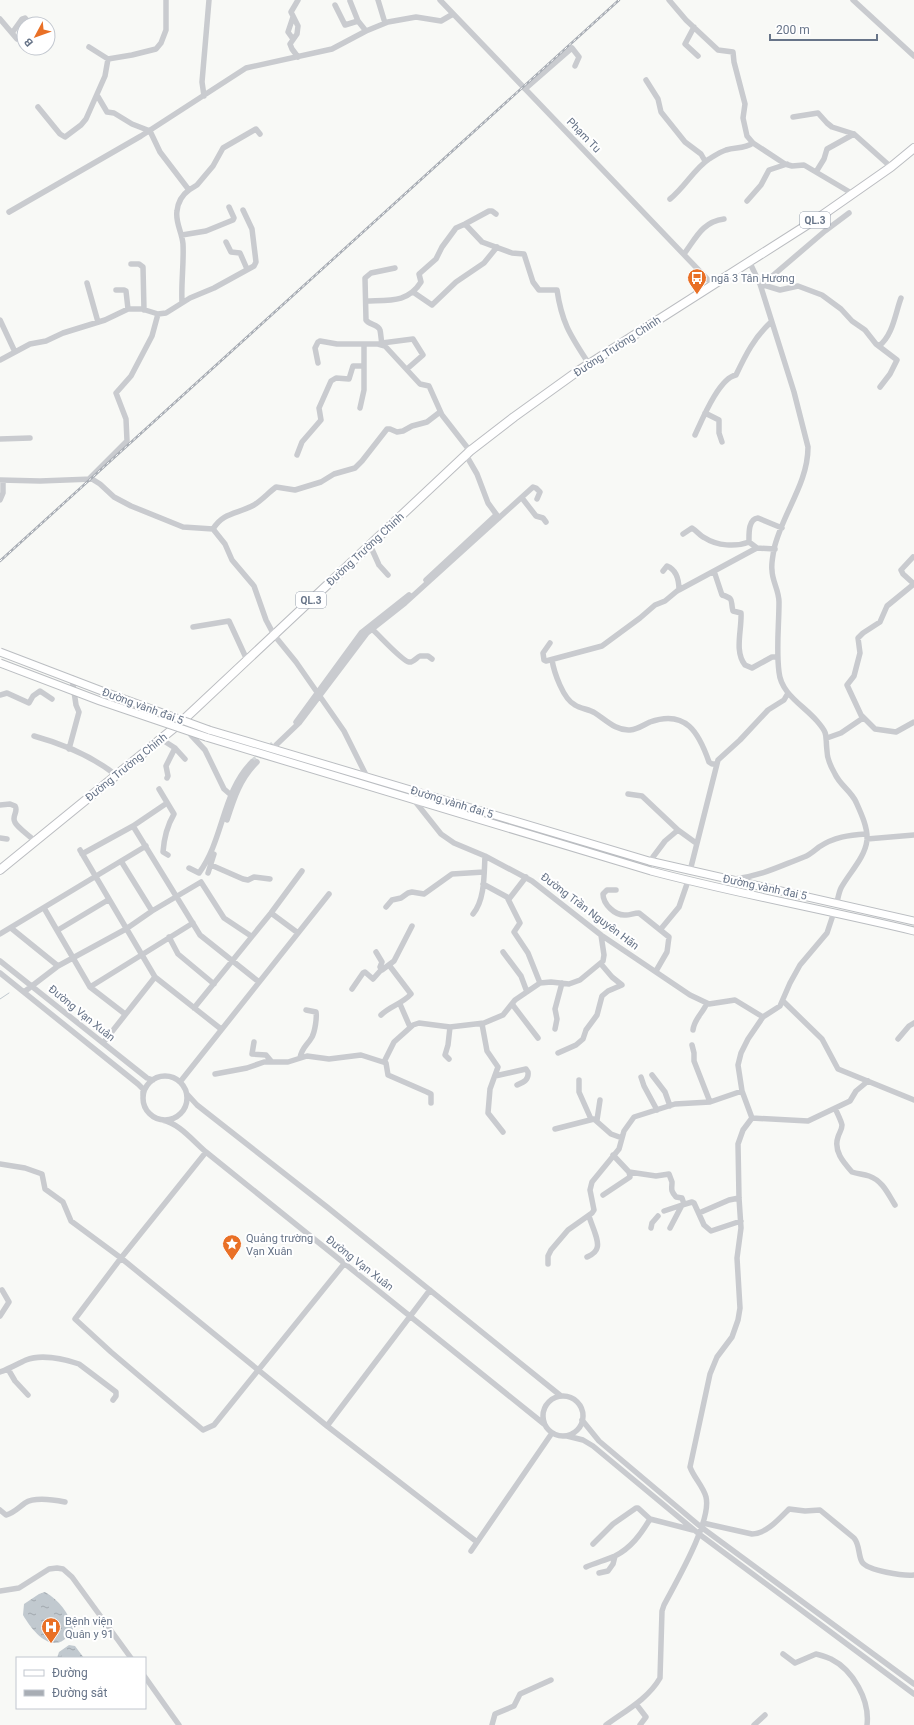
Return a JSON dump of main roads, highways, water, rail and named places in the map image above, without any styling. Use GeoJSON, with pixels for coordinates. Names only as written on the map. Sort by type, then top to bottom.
{"type":"FeatureCollection","features":[{"type":"Feature","properties":{"kind":"highway","name":"Đường Trường Chinh"},"geometry":{"type":"LineString","coordinates":[[0,870],[161,739],[468,453],[514,417],[589,364],[822,216],[891,167],[914,148]]}},
{"type":"Feature","properties":{"kind":"main road","name":"Đường vành đai 5"},"geometry":{"type":"LineString","coordinates":[[0,652],[209,730],[649,861],[728,880],[837,902],[914,921]]}},
{"type":"Feature","properties":{"kind":"main road","name":"Đường vành đai 5"},"geometry":{"type":"LineString","coordinates":[[0,663],[100,701],[206,738],[648,871],[914,931]]}},
{"type":"Feature","properties":{"kind":"main road"},"geometry":{"type":"LineString","coordinates":[[834,912],[837,902]]}},
{"type":"Feature","properties":{"kind":"water"},"geometry":{"type":"Polygon","coordinates":[[[45,1592],[55,1599],[63,1608],[73,1629],[66,1638],[60,1642],[53,1643],[39,1636],[23,1615],[24,1604],[39,1594],[45,1592]]]}},
{"type":"Feature","properties":{"kind":"water"},"geometry":{"type":"Polygon","coordinates":[[[69,1645],[75,1646],[83,1657],[57,1657],[59,1652],[69,1645]]]}},
{"type":"Feature","properties":{"kind":"waterway"},"geometry":{"type":"LineString","coordinates":[[0,999],[9,993]]}},
{"type":"Feature","properties":{"kind":"tunnel"},"geometry":{"type":"LineString","coordinates":[[252,762],[273,744]]}},
{"type":"Feature","properties":{"kind":"railway"},"geometry":{"type":"LineString","coordinates":[[0,561],[619,0]]}},
{"type":"Feature","properties":{"kind":"place","name":"ngã 3 Tân Hương"},"geometry":{"type":"Point","coordinates":[697,295]}},
{"type":"Feature","properties":{"kind":"place","name":"Quảng trường Vạn Xuân"},"geometry":{"type":"Point","coordinates":[232,1261]}},
{"type":"Feature","properties":{"kind":"place","name":"Bệnh viện Quân y 91"},"geometry":{"type":"Point","coordinates":[51,1644]}}]}
